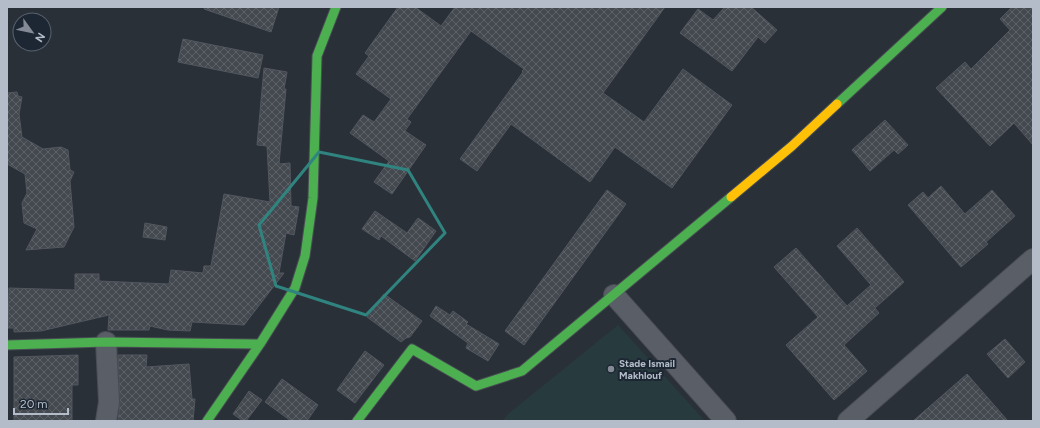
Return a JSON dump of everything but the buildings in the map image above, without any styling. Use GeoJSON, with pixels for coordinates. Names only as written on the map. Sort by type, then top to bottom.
{"type":"FeatureCollection","features":[{"type":"Feature","properties":{"kind":"street"},"geometry":{"type":"LineString","coordinates":[[207,421],[260,344],[295,288],[305,256],[313,198],[317,56],[336,7]]}},
{"type":"Feature","properties":{"kind":"street"},"geometry":{"type":"LineString","coordinates":[[357,421],[412,349],[476,386],[522,371],[792,146],[942,7]]}},
{"type":"Feature","properties":{"kind":"street"},"geometry":{"type":"LineString","coordinates":[[848,421],[1033,259]]}},
{"type":"Feature","properties":{"kind":"street"},"geometry":{"type":"LineString","coordinates":[[614,295],[726,421]]}},
{"type":"Feature","properties":{"kind":"street"},"geometry":{"type":"LineString","coordinates":[[7,345],[106,342],[260,344]]}},
{"type":"Feature","properties":{"kind":"street"},"geometry":{"type":"LineString","coordinates":[[106,342],[109,402],[106,421]]}},
{"type":"Feature","properties":{"kind":"highlighted area"},"geometry":{"type":"Polygon","coordinates":[[[319,152],[408,170],[445,233],[366,315],[276,286],[259,225],[319,152]]]}},
{"type":"Feature","properties":{"kind":"green space","name":"Stade Ismail Makhlouf"},"geometry":{"type":"Polygon","coordinates":[[[618,325],[705,421],[502,421],[508,414],[618,325]]]}},
{"type":"Feature","properties":{"kind":"traffic: fast"},"geometry":{"type":"LineString","coordinates":[[207,421],[260,344],[295,288],[305,256],[313,198],[317,56],[336,7]]}},
{"type":"Feature","properties":{"kind":"traffic: fast"},"geometry":{"type":"LineString","coordinates":[[837,104],[942,7]]}},
{"type":"Feature","properties":{"kind":"traffic: fast"},"geometry":{"type":"LineString","coordinates":[[357,421],[412,349],[476,386],[522,371],[731,197]]}},
{"type":"Feature","properties":{"kind":"traffic: fast"},"geometry":{"type":"LineString","coordinates":[[7,345],[106,342],[260,344]]}},
{"type":"Feature","properties":{"kind":"traffic: slow"},"geometry":{"type":"LineString","coordinates":[[731,197],[792,146],[837,104]]}},
{"type":"Feature","properties":{"kind":"place","name":"Stade Ismail Makhlouf"},"geometry":{"type":"Point","coordinates":[611,369]}}]}
